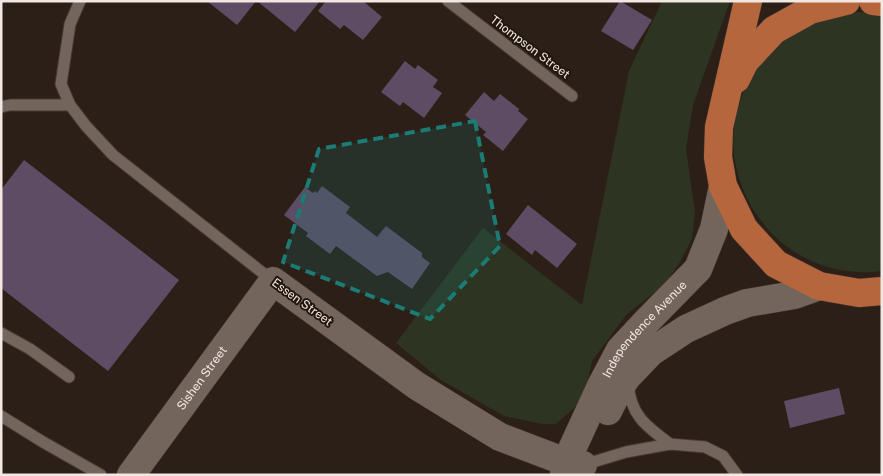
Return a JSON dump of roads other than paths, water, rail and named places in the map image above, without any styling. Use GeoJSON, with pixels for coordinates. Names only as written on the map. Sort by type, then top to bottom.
{"type":"FeatureCollection","features":[{"type":"Feature","properties":{"kind":"main road","name":"Independence Avenue"},"geometry":{"type":"LineString","coordinates":[[748,1],[719,127],[718,156],[723,186],[744,229],[776,264],[818,286],[859,293],[882,291]]}},
{"type":"Feature","properties":{"kind":"main road","name":"Independence Avenue"},"geometry":{"type":"LineString","coordinates":[[726,98],[745,61],[774,30],[810,10],[846,1]]}},
{"type":"Feature","properties":{"kind":"main road"},"geometry":{"type":"LineString","coordinates":[[873,1],[882,2]]}},
{"type":"Feature","properties":{"kind":"main road","name":"Independence Avenue"},"geometry":{"type":"LineString","coordinates":[[572,469],[607,373],[620,350],[698,269],[714,229],[723,186]]}},
{"type":"Feature","properties":{"kind":"main road","name":"Essen Street"},"geometry":{"type":"LineString","coordinates":[[273,281],[417,386],[500,437],[572,469]]}},
{"type":"Feature","properties":{"kind":"main road","name":"Sishen Street"},"geometry":{"type":"LineString","coordinates":[[131,475],[273,281]]}},
{"type":"Feature","properties":{"kind":"main road","name":"Independence Avenue"},"geometry":{"type":"LineString","coordinates":[[572,469],[627,377],[651,352],[686,329],[725,311],[747,303],[794,295],[818,286]]}},
{"type":"Feature","properties":{"kind":"lane","name":"Essen Street"},"geometry":{"type":"LineString","coordinates":[[80,1],[70,24],[61,84],[70,105],[86,126],[113,155],[273,281]]}},
{"type":"Feature","properties":{"kind":"lane","name":"Thompson Street"},"geometry":{"type":"LineString","coordinates":[[448,1],[572,96]]}},
{"type":"Feature","properties":{"kind":"lane"},"geometry":{"type":"LineString","coordinates":[[1,107],[10,105],[70,105]]}},
{"type":"Feature","properties":{"kind":"lane"},"geometry":{"type":"LineString","coordinates":[[1,333],[30,349],[69,377]]}},
{"type":"Feature","properties":{"kind":"lane"},"geometry":{"type":"LineString","coordinates":[[627,377],[629,396],[639,418],[649,429],[670,444]]}},
{"type":"Feature","properties":{"kind":"lane"},"geometry":{"type":"LineString","coordinates":[[1,416],[101,475]]}},
{"type":"Feature","properties":{"kind":"lane"},"geometry":{"type":"LineString","coordinates":[[572,469],[626,452],[670,444],[705,447],[723,456],[737,475]]}}]}
